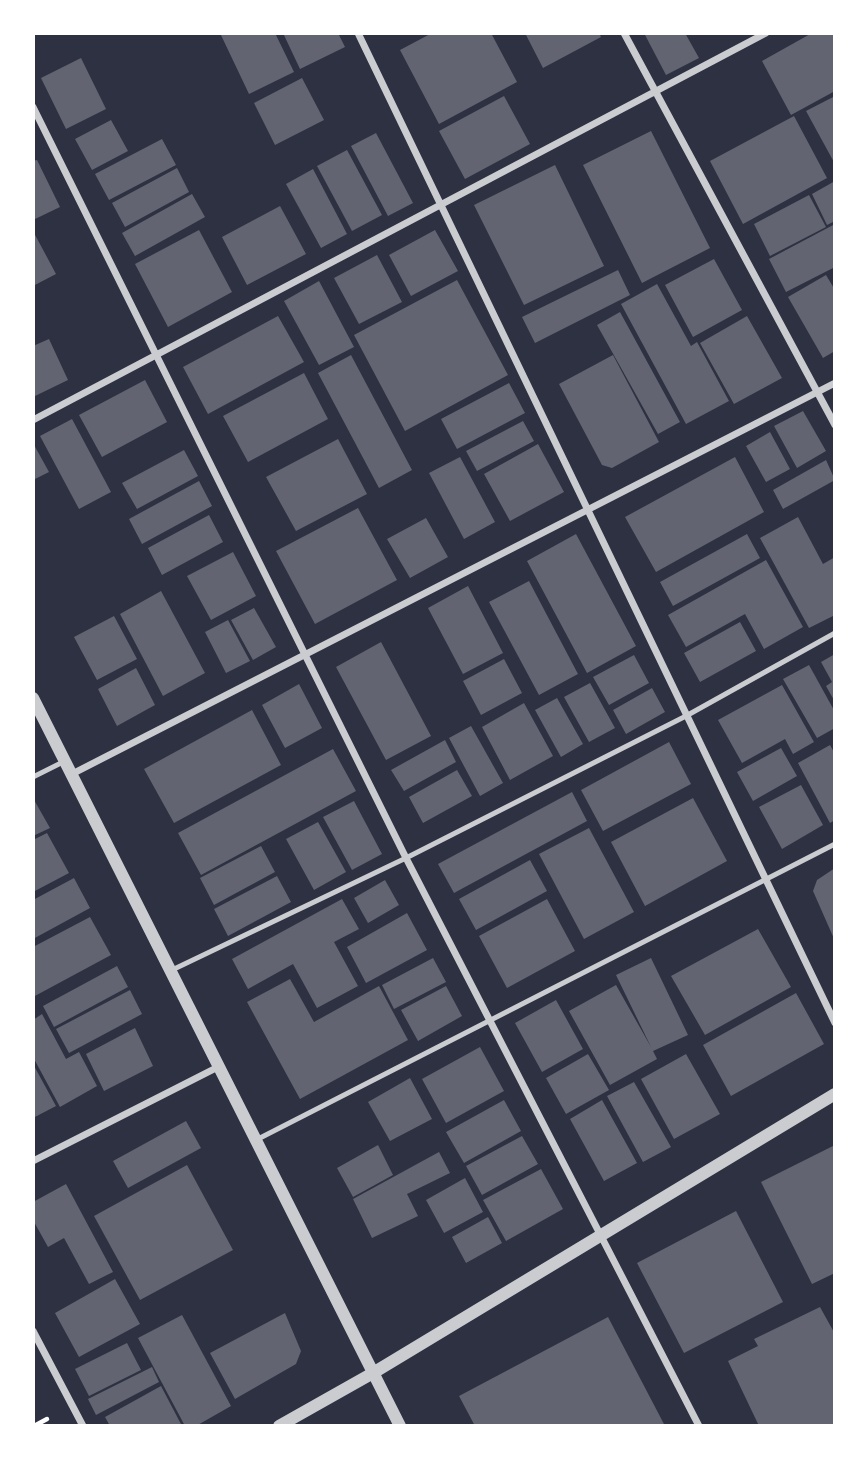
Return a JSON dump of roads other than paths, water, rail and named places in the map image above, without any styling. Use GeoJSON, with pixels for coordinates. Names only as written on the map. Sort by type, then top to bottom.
{"type":"FeatureCollection","features":[{"type":"Feature","properties":{"kind":"street"},"geometry":{"type":"LineString","coordinates":[[358,33],[835,1023]]}},
{"type":"Feature","properties":{"kind":"street"},"geometry":{"type":"LineString","coordinates":[[624,33],[835,425]]}},
{"type":"Feature","properties":{"kind":"street"},"geometry":{"type":"LineString","coordinates":[[33,420],[766,33]]}},
{"type":"Feature","properties":{"kind":"street"},"geometry":{"type":"LineString","coordinates":[[33,107],[406,858],[699,1426]]}},
{"type":"Feature","properties":{"kind":"street"},"geometry":{"type":"LineString","coordinates":[[72,774],[835,383]]}},
{"type":"Feature","properties":{"kind":"street"},"geometry":{"type":"LineString","coordinates":[[33,698],[400,1426]]}},
{"type":"Feature","properties":{"kind":"street"},"geometry":{"type":"LineString","coordinates":[[33,1161],[220,1065]]}},
{"type":"Feature","properties":{"kind":"street"},"geometry":{"type":"LineString","coordinates":[[279,1426],[373,1373],[601,1232],[835,1094]]}},
{"type":"Feature","properties":{"kind":"street"},"geometry":{"type":"LineString","coordinates":[[33,1331],[83,1426]]}},
{"type":"Feature","properties":{"kind":"lane"},"geometry":{"type":"LineString","coordinates":[[172,970],[406,858],[686,716],[835,633]]}},
{"type":"Feature","properties":{"kind":"lane"},"geometry":{"type":"LineString","coordinates":[[33,777],[65,761]]}},
{"type":"Feature","properties":{"kind":"lane"},"geometry":{"type":"LineString","coordinates":[[256,1140],[490,1018],[835,844]]}}]}
